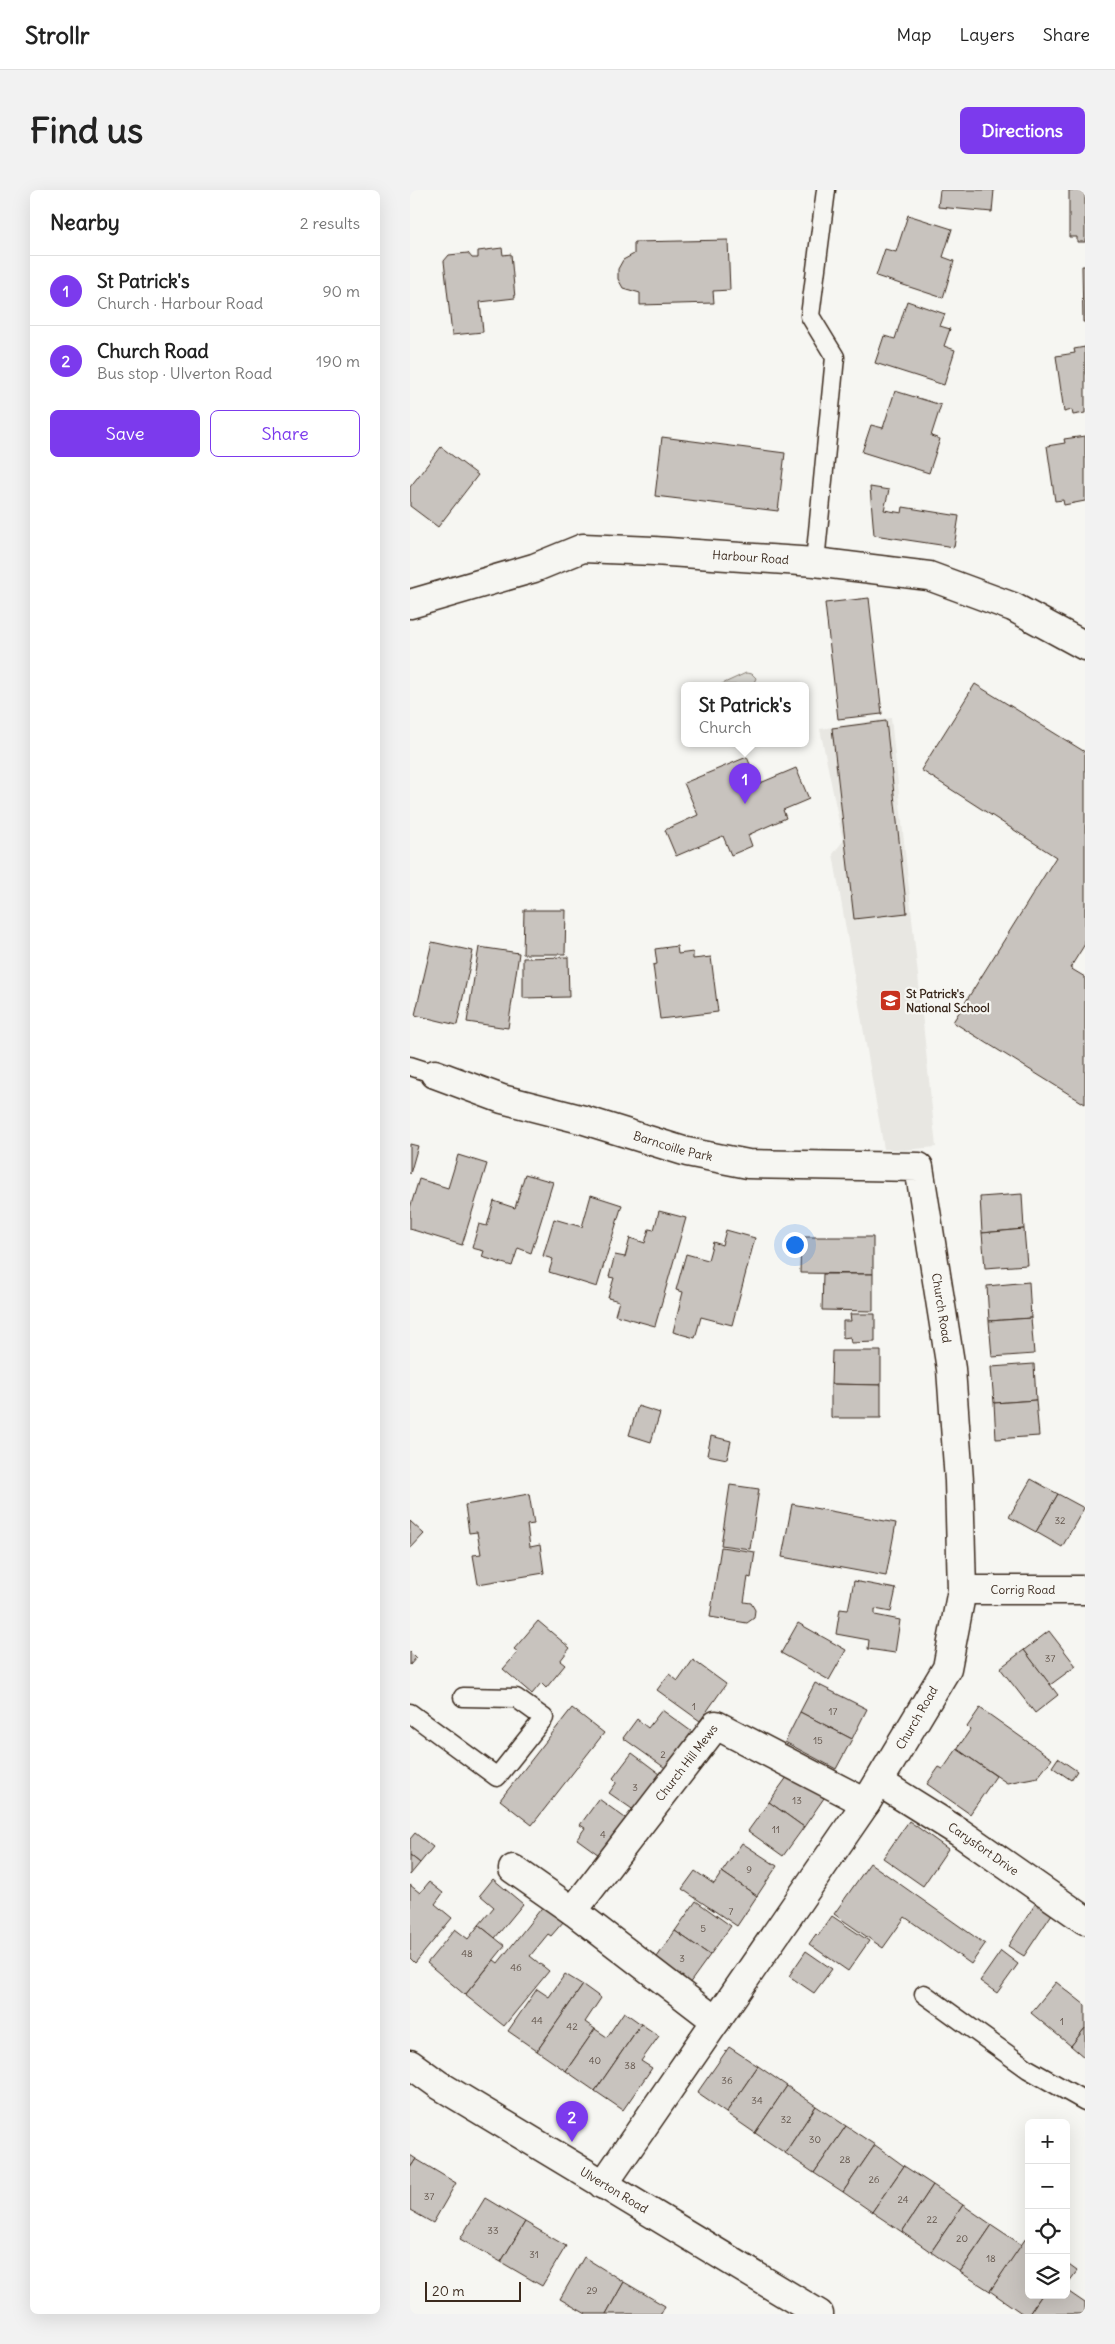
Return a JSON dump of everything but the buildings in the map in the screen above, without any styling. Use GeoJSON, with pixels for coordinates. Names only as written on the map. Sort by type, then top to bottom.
{"type":"FeatureCollection","features":[{"type":"Feature","properties":{"kind":"street","name":"Harbour Road"},"geometry":{"type":"LineString","coordinates":[[410,604],[534,568],[583,548],[814,562],[929,576],[1013,607],[1085,646]]}},
{"type":"Feature","properties":{"kind":"street","name":"Barncoille Park"},"geometry":{"type":"LineString","coordinates":[[423,1070],[502,1098],[584,1120],[688,1152],[748,1164],[920,1167]]}},
{"type":"Feature","properties":{"kind":"street","name":"Church Road"},"geometry":{"type":"LineString","coordinates":[[604,2185],[872,1792],[947,1668],[962,1590],[959,1481],[951,1369],[920,1167]]}},
{"type":"Feature","properties":{"kind":"street","name":"Corrig Road"},"geometry":{"type":"LineString","coordinates":[[962,1590],[1085,1590]]}},
{"type":"Feature","properties":{"kind":"street","name":"Church Hill Mews"},"geometry":{"type":"LineString","coordinates":[[572,1911],[716,1725],[872,1792]]}},
{"type":"Feature","properties":{"kind":"street","name":"Carysfort Drive"},"geometry":{"type":"LineString","coordinates":[[872,1792],[959,1832],[1085,1920]]}},
{"type":"Feature","properties":{"kind":"street"},"geometry":{"type":"LineString","coordinates":[[513,1869],[572,1911],[716,2021]]}},
{"type":"Feature","properties":{"kind":"street","name":"Ulverton Road"},"geometry":{"type":"LineString","coordinates":[[410,2064],[439,2086],[758,2275],[819,2314]]}},
{"type":"Feature","properties":{"kind":"lane"},"geometry":{"type":"LineString","coordinates":[[814,562],[835,357],[810,316],[826,190]]}},
{"type":"Feature","properties":{"kind":"lane"},"geometry":{"type":"LineString","coordinates":[[410,1713],[497,1778],[544,1718],[516,1698],[463,1697]]}},
{"type":"Feature","properties":{"kind":"lane"},"geometry":{"type":"LineString","coordinates":[[924,1994],[1028,2069],[1085,2101]]}},
{"type":"Feature","properties":{"kind":"shaded area"},"geometry":{"type":"Polygon","coordinates":[[[746,673],[752,674],[756,678],[754,682],[726,682],[746,673]]]}},
{"type":"Feature","properties":{"kind":"shaded area","name":"St Patrick's National School"},"geometry":{"type":"Polygon","coordinates":[[[891,718],[936,1147],[904,1150],[884,1149],[833,854],[843,841],[820,729],[891,718]]]}},
{"type":"Feature","properties":{"kind":"place","name":"St Patrick's"},"geometry":{"type":"Point","coordinates":[745,804]}},
{"type":"Feature","properties":{"kind":"place","name":"St Patrick's National School"},"geometry":{"type":"Point","coordinates":[890,1001]}},
{"type":"Feature","properties":{"kind":"place","name":"Church Road"},"geometry":{"type":"Point","coordinates":[572,2142]}}]}
